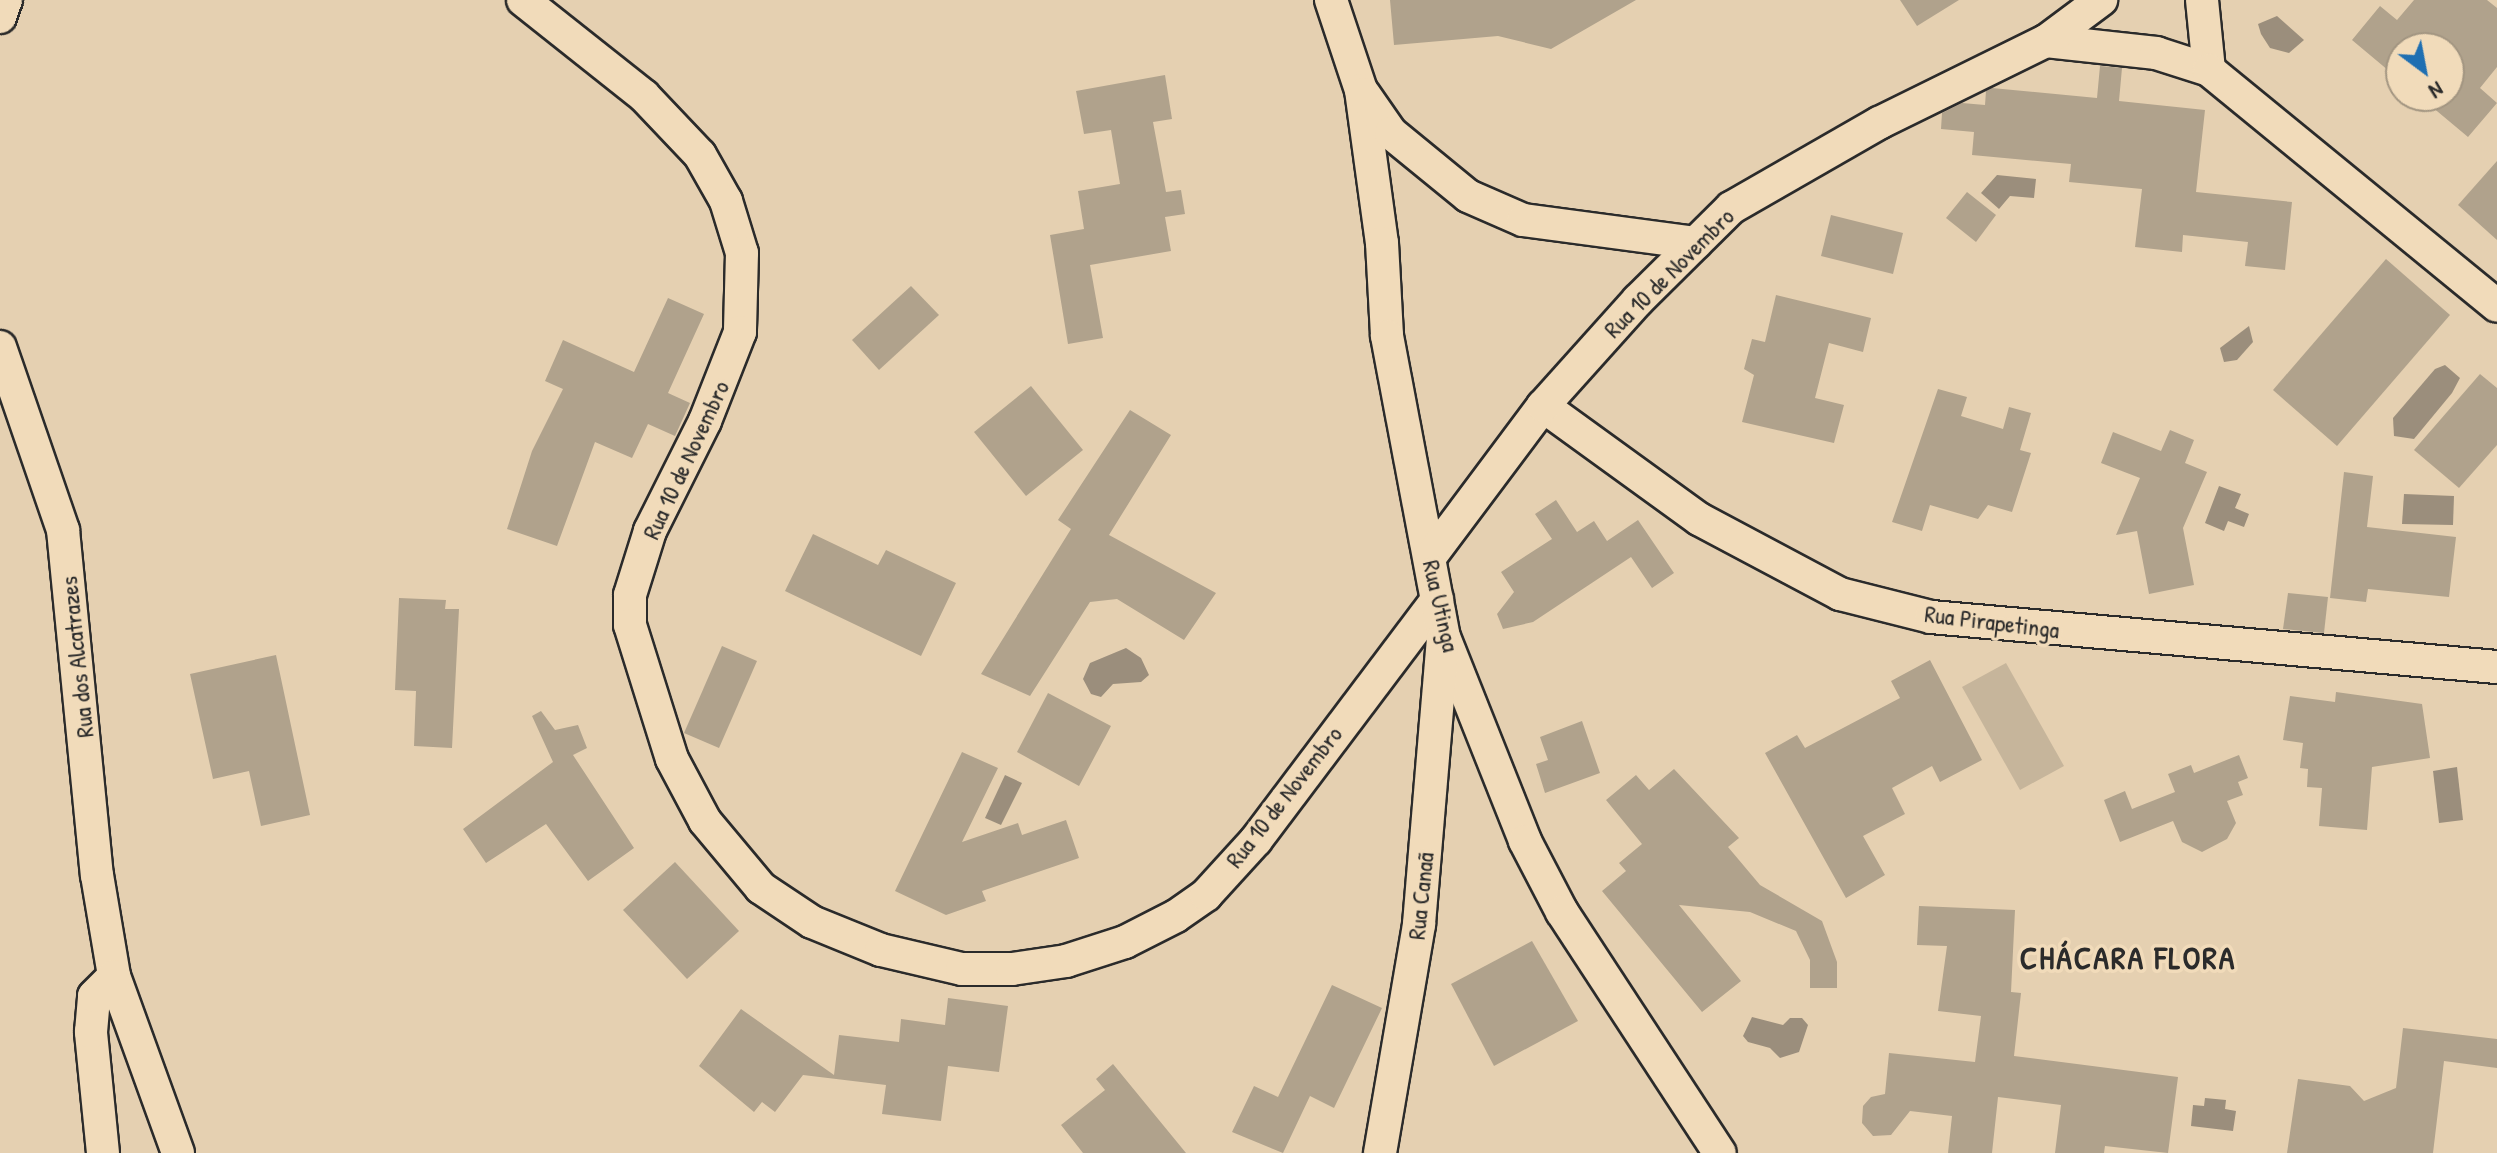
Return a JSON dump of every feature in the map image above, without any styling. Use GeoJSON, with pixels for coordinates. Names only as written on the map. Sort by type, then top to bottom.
{"type":"FeatureCollection","features":[{"type":"Feature","properties":{"kind":"street"},"geometry":{"type":"LineString","coordinates":[[0,17],[6,0]]}},
{"type":"Feature","properties":{"kind":"street","name":"Rua 10 de Novembro"},"geometry":{"type":"LineString","coordinates":[[523,0],[644,96],[700,155],[726,201],[742,253],[740,332],[705,421],[650,531],[630,595],[630,625],[672,759],[705,821],[761,888],[800,913],[881,950],[962,969],[1012,969],[1066,961],[1125,942],[1206,895],[1256,840],[1437,600]]}},
{"type":"Feature","properties":{"kind":"street","name":"Rua Utinga"},"geometry":{"type":"LineString","coordinates":[[1331,0],[1361,90],[1382,243],[1387,336],[1411,478],[1430,557],[1444,637],[1525,841],[1562,912],[1720,1153]]}},
{"type":"Feature","properties":{"kind":"street","name":"Rua 10 de Novembro"},"geometry":{"type":"LineString","coordinates":[[1430,557],[1543,406],[1731,208],[1831,149],[2046,41],[2101,0]]}},
{"type":"Feature","properties":{"kind":"street"},"geometry":{"type":"LineString","coordinates":[[2202,0],[2209,70]]}},
{"type":"Feature","properties":{"kind":"street"},"geometry":{"type":"LineString","coordinates":[[2046,41],[2156,53],[2209,70],[2497,306]]}},
{"type":"Feature","properties":{"kind":"street"},"geometry":{"type":"LineString","coordinates":[[1361,90],[1391,133],[1468,196],[1523,220],[1695,243]]}},
{"type":"Feature","properties":{"kind":"street","name":"Rua dos Alcatrazes"},"geometry":{"type":"LineString","coordinates":[[0,347],[63,530],[97,875],[114,976],[178,1153]]}},
{"type":"Feature","properties":{"kind":"street","name":"Rua Pirapetinga"},"geometry":{"type":"LineString","coordinates":[[1543,406],[1699,519],[1840,594],[1931,617],[2497,667]]}},
{"type":"Feature","properties":{"kind":"street","name":"Rua Canaã"},"geometry":{"type":"LineString","coordinates":[[1380,1153],[1419,924],[1427,783],[1444,637]]}},
{"type":"Feature","properties":{"kind":"street"},"geometry":{"type":"LineString","coordinates":[[103,1153],[91,1032],[94,996],[114,976]]}},
{"type":"Feature","properties":{"kind":"shaded area"},"geometry":{"type":"Polygon","coordinates":[[[2277,16],[2304,40],[2289,53],[2270,48],[2261,34],[2258,24],[2277,16]]]}},
{"type":"Feature","properties":{"kind":"shaded area"},"geometry":{"type":"Polygon","coordinates":[[[1997,175],[2036,179],[2034,198],[2010,196],[1999,209],[1981,193],[1997,175]]]}},
{"type":"Feature","properties":{"kind":"shaded area"},"geometry":{"type":"Polygon","coordinates":[[[2249,326],[2253,342],[2237,360],[2224,362],[2220,348],[2249,326]]]}},
{"type":"Feature","properties":{"kind":"shaded area"},"geometry":{"type":"Polygon","coordinates":[[[2445,365],[2460,378],[2452,393],[2414,439],[2394,436],[2393,418],[2435,369],[2445,365]]]}},
{"type":"Feature","properties":{"kind":"shaded area"},"geometry":{"type":"Polygon","coordinates":[[[2219,486],[2241,494],[2235,508],[2249,514],[2244,527],[2228,521],[2224,531],[2205,523],[2219,486]]]}},
{"type":"Feature","properties":{"kind":"shaded area"},"geometry":{"type":"Polygon","coordinates":[[[2404,494],[2454,496],[2453,525],[2402,524],[2404,494]]]}},
{"type":"Feature","properties":{"kind":"shaded area"},"geometry":{"type":"Polygon","coordinates":[[[1126,648],[1141,658],[1149,675],[1141,682],[1113,684],[1101,697],[1091,694],[1083,679],[1090,663],[1126,648]]]}},
{"type":"Feature","properties":{"kind":"shaded area"},"geometry":{"type":"Polygon","coordinates":[[[2006,663],[2064,766],[2020,790],[1962,687],[2006,663]]]}},
{"type":"Feature","properties":{"kind":"shaded area"},"geometry":{"type":"Polygon","coordinates":[[[2457,767],[2463,820],[2439,823],[2433,771],[2457,767]]]}},
{"type":"Feature","properties":{"kind":"shaded area"},"geometry":{"type":"Polygon","coordinates":[[[1005,775],[1022,783],[1001,825],[985,818],[1005,775]]]}},
{"type":"Feature","properties":{"kind":"shaded area"},"geometry":{"type":"Polygon","coordinates":[[[1752,1017],[1783,1025],[1790,1018],[1802,1018],[1808,1025],[1799,1052],[1780,1058],[1770,1048],[1748,1042],[1743,1036],[1752,1017]]]}},
{"type":"Feature","properties":{"kind":"shaded area"},"geometry":{"type":"Polygon","coordinates":[[[2205,1098],[2226,1100],[2225,1109],[2236,1111],[2233,1131],[2191,1126],[2193,1105],[2204,1106],[2205,1098]]]}},
{"type":"Feature","properties":{"kind":"building"},"geometry":{"type":"Polygon","coordinates":[[[1390,0],[1636,0],[1551,49],[1498,36],[1394,45],[1390,0]]]}},
{"type":"Feature","properties":{"kind":"building"},"geometry":{"type":"Polygon","coordinates":[[[1900,0],[1959,0],[1917,26],[1900,0]]]}},
{"type":"Feature","properties":{"kind":"building"},"geometry":{"type":"Polygon","coordinates":[[[2414,0],[2487,0],[2497,8],[2497,67],[2480,88],[2497,103],[2468,137],[2438,112],[2465,112],[2465,32],[2385,32],[2385,68],[2352,40],[2380,6],[2397,20],[2414,0]]]}},
{"type":"Feature","properties":{"kind":"building"},"geometry":{"type":"Polygon","coordinates":[[[2100,66],[2122,68],[2119,101],[2205,110],[2196,192],[2292,202],[2285,270],[2245,266],[2248,242],[2183,235],[2182,252],[2135,247],[2142,189],[2069,182],[2071,164],[1972,155],[1974,132],[1941,129],[1942,113],[1962,103],[1985,105],[1986,91],[1992,88],[2097,98],[2100,66]]]}},
{"type":"Feature","properties":{"kind":"building"},"geometry":{"type":"Polygon","coordinates":[[[1165,75],[1172,119],[1153,122],[1166,192],[1181,190],[1185,214],[1165,217],[1171,251],[1090,265],[1103,338],[1068,344],[1050,235],[1084,229],[1078,191],[1120,184],[1111,130],[1084,134],[1076,91],[1165,75]]]}},
{"type":"Feature","properties":{"kind":"building"},"geometry":{"type":"Polygon","coordinates":[[[2497,161],[2497,240],[2458,205],[2497,161]]]}},
{"type":"Feature","properties":{"kind":"building"},"geometry":{"type":"Polygon","coordinates":[[[1967,192],[1996,215],[1976,242],[1946,218],[1967,192]]]}},
{"type":"Feature","properties":{"kind":"building"},"geometry":{"type":"Polygon","coordinates":[[[1831,215],[1903,233],[1893,274],[1821,256],[1831,215]]]}},
{"type":"Feature","properties":{"kind":"building"},"geometry":{"type":"Polygon","coordinates":[[[2386,259],[2450,315],[2337,446],[2273,390],[2386,259]]]}},
{"type":"Feature","properties":{"kind":"building"},"geometry":{"type":"Polygon","coordinates":[[[911,286],[939,315],[879,370],[852,340],[911,286]]]}},
{"type":"Feature","properties":{"kind":"building"},"geometry":{"type":"Polygon","coordinates":[[[1776,295],[1871,318],[1863,352],[1829,343],[1815,398],[1844,405],[1834,443],[1742,422],[1754,375],[1744,369],[1752,339],[1765,342],[1776,295]]]}},
{"type":"Feature","properties":{"kind":"building"},"geometry":{"type":"Polygon","coordinates":[[[668,298],[704,314],[668,393],[690,403],[675,436],[648,424],[632,458],[595,442],[557,546],[507,529],[532,451],[563,389],[545,381],[563,340],[634,372],[668,298]]]}},
{"type":"Feature","properties":{"kind":"building"},"geometry":{"type":"Polygon","coordinates":[[[2480,374],[2497,388],[2497,445],[2459,488],[2414,450],[2480,374]]]}},
{"type":"Feature","properties":{"kind":"building"},"geometry":{"type":"Polygon","coordinates":[[[1031,386],[1083,450],[1026,496],[974,432],[1031,386]]]}},
{"type":"Feature","properties":{"kind":"building"},"geometry":{"type":"Polygon","coordinates":[[[1938,389],[1967,397],[1961,416],[2003,429],[2009,407],[2031,413],[2020,450],[2031,453],[2012,512],[1988,505],[1978,519],[1930,505],[1922,531],[1892,522],[1938,389]]]}},
{"type":"Feature","properties":{"kind":"building"},"geometry":{"type":"Polygon","coordinates":[[[1130,410],[1171,435],[1109,535],[1216,593],[1184,640],[1117,599],[1090,602],[1030,696],[981,674],[1071,529],[1058,520],[1130,410]]]}},
{"type":"Feature","properties":{"kind":"building"},"geometry":{"type":"Polygon","coordinates":[[[2170,430],[2194,440],[2185,463],[2207,472],[2183,528],[2194,585],[2149,594],[2137,531],[2116,535],[2140,478],[2101,463],[2113,432],[2161,451],[2170,430]]]}},
{"type":"Feature","properties":{"kind":"building"},"geometry":{"type":"Polygon","coordinates":[[[2344,472],[2373,476],[2367,527],[2456,537],[2449,597],[2368,589],[2366,602],[2330,598],[2344,472]]]}},
{"type":"Feature","properties":{"kind":"building"},"geometry":{"type":"Polygon","coordinates":[[[1556,500],[1577,532],[1594,521],[1607,541],[1638,520],[1674,573],[1652,588],[1631,557],[1533,622],[1503,629],[1497,614],[1514,592],[1501,572],[1552,539],[1535,514],[1556,500]]]}},
{"type":"Feature","properties":{"kind":"building"},"geometry":{"type":"Polygon","coordinates":[[[813,534],[878,565],[886,550],[956,583],[921,656],[785,591],[813,534]]]}},
{"type":"Feature","properties":{"kind":"building"},"geometry":{"type":"Polygon","coordinates":[[[2288,593],[2328,597],[2324,633],[2283,629],[2288,593]]]}},
{"type":"Feature","properties":{"kind":"building"},"geometry":{"type":"Polygon","coordinates":[[[399,598],[446,600],[445,609],[459,609],[452,748],[414,746],[416,691],[395,690],[399,598]]]}},
{"type":"Feature","properties":{"kind":"building"},"geometry":{"type":"Polygon","coordinates":[[[722,646],[757,661],[719,748],[684,733],[722,646]]]}},
{"type":"Feature","properties":{"kind":"building"},"geometry":{"type":"Polygon","coordinates":[[[276,655],[310,815],[261,826],[249,771],[213,779],[190,674],[276,655]]]}},
{"type":"Feature","properties":{"kind":"building"},"geometry":{"type":"Polygon","coordinates":[[[1930,660],[1982,760],[1940,782],[1932,766],[1892,788],[1905,814],[1863,836],[1885,875],[1846,898],[1765,753],[1797,735],[1805,748],[1900,698],[1891,681],[1930,660]]]}},
{"type":"Feature","properties":{"kind":"building"},"geometry":{"type":"Polygon","coordinates":[[[2336,692],[2422,704],[2430,758],[2372,767],[2367,830],[2319,826],[2322,788],[2307,787],[2308,769],[2300,768],[2303,743],[2283,740],[2290,696],[2335,702],[2336,692]]]}},
{"type":"Feature","properties":{"kind":"building"},"geometry":{"type":"Polygon","coordinates":[[[1048,693],[1111,726],[1079,786],[1017,752],[1048,693]]]}},
{"type":"Feature","properties":{"kind":"building"},"geometry":{"type":"Polygon","coordinates":[[[541,711],[555,730],[578,725],[587,748],[573,755],[634,848],[588,881],[546,824],[486,863],[463,829],[553,762],[532,716],[541,711]]]}},
{"type":"Feature","properties":{"kind":"building"},"geometry":{"type":"Polygon","coordinates":[[[1582,721],[1600,773],[1545,793],[1536,764],[1548,760],[1540,737],[1582,721]]]}},
{"type":"Feature","properties":{"kind":"building"},"geometry":{"type":"Polygon","coordinates":[[[962,752],[998,768],[962,842],[1018,823],[1022,835],[1066,820],[1079,858],[982,891],[986,901],[946,915],[895,891],[962,752]]]}},
{"type":"Feature","properties":{"kind":"building"},"geometry":{"type":"Polygon","coordinates":[[[2239,755],[2248,778],[2238,782],[2243,795],[2227,801],[2236,823],[2227,839],[2202,852],[2182,842],[2173,821],[2120,842],[2104,800],[2125,791],[2132,809],[2175,792],[2168,774],[2191,765],[2194,773],[2239,755]]]}},
{"type":"Feature","properties":{"kind":"building"},"geometry":{"type":"Polygon","coordinates":[[[1674,769],[1739,838],[1728,847],[1760,885],[1822,921],[1837,962],[1837,988],[1810,988],[1810,960],[1796,931],[1750,912],[1679,905],[1741,981],[1702,1012],[1602,891],[1626,871],[1619,863],[1642,844],[1606,800],[1636,775],[1649,790],[1674,769]]]}},
{"type":"Feature","properties":{"kind":"building"},"geometry":{"type":"Polygon","coordinates":[[[675,862],[739,931],[687,979],[623,910],[675,862]]]}},
{"type":"Feature","properties":{"kind":"building"},"geometry":{"type":"Polygon","coordinates":[[[1919,906],[2015,910],[2011,992],[2021,993],[2014,1056],[2178,1077],[2168,1153],[2105,1146],[2104,1153],[2055,1153],[2061,1105],[1998,1097],[1992,1153],[1948,1153],[1952,1116],[1910,1111],[1891,1135],[1873,1136],[1862,1123],[1863,1106],[1871,1097],[1885,1094],[1889,1053],[1975,1062],[1981,1016],[1938,1011],[1947,946],[1917,945],[1919,906]]]}},
{"type":"Feature","properties":{"kind":"building"},"geometry":{"type":"Polygon","coordinates":[[[1532,941],[1578,1021],[1494,1066],[1451,984],[1532,941]]]}},
{"type":"Feature","properties":{"kind":"building"},"geometry":{"type":"Polygon","coordinates":[[[1332,985],[1382,1008],[1334,1108],[1310,1096],[1283,1153],[1232,1132],[1254,1086],[1278,1097],[1332,985]]]}},
{"type":"Feature","properties":{"kind":"building"},"geometry":{"type":"Polygon","coordinates":[[[948,998],[1008,1006],[999,1072],[948,1066],[941,1121],[882,1114],[886,1085],[803,1075],[775,1112],[762,1102],[754,1112],[699,1066],[741,1009],[834,1075],[839,1035],[899,1042],[901,1019],[945,1025],[948,998]]]}},
{"type":"Feature","properties":{"kind":"building"},"geometry":{"type":"Polygon","coordinates":[[[2403,1028],[2497,1039],[2497,1068],[2444,1061],[2433,1153],[2287,1153],[2298,1079],[2350,1086],[2364,1101],[2396,1088],[2403,1028]]]}},
{"type":"Feature","properties":{"kind":"building"},"geometry":{"type":"Polygon","coordinates":[[[1113,1064],[1186,1153],[1083,1153],[1061,1125],[1105,1090],[1096,1079],[1113,1064]]]}},
{"type":"Feature","properties":{"kind":"district","name":"CHÁCARA FLORA"},"geometry":{"type":"Point","coordinates":[2128,958]}}]}
